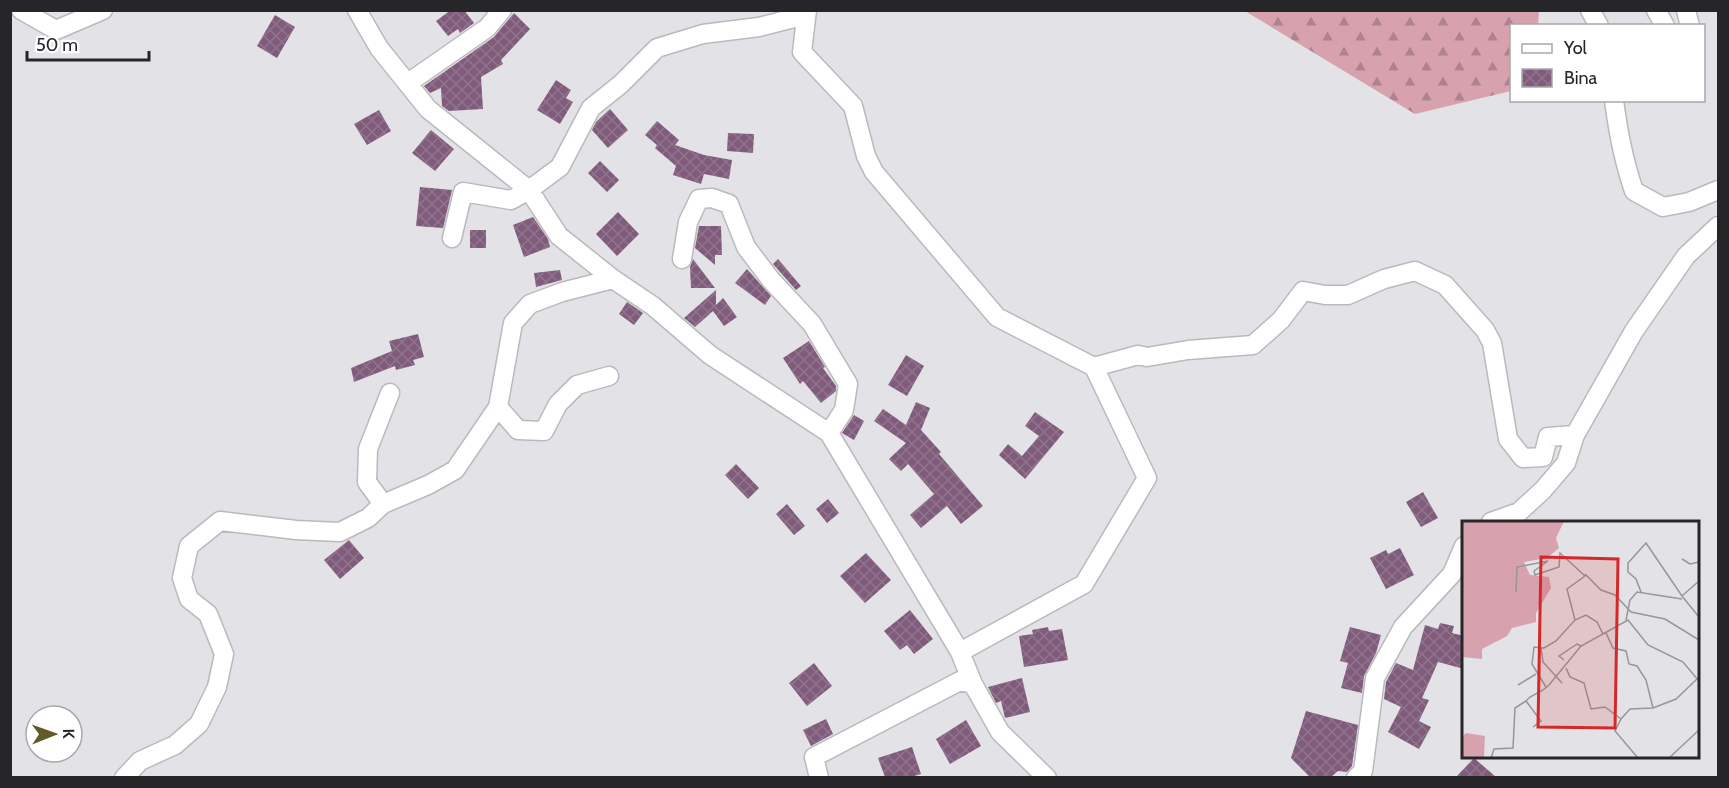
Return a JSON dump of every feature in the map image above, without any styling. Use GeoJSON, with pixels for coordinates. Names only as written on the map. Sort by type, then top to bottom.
{"type":"FeatureCollection","features":[{"type":"Feature","properties":{"kind":"street"},"geometry":{"type":"LineString","coordinates":[[21,10],[56,30],[103,10]]}},
{"type":"Feature","properties":{"kind":"street"},"geometry":{"type":"LineString","coordinates":[[357,10],[379,48],[428,109],[529,190],[559,236],[613,279],[653,306],[710,355],[830,433],[960,652],[973,684],[1000,732],[1047,777]]}},
{"type":"Feature","properties":{"kind":"street"},"geometry":{"type":"LineString","coordinates":[[408,83],[487,28],[502,10]]}},
{"type":"Feature","properties":{"kind":"street"},"geometry":{"type":"LineString","coordinates":[[1590,10],[1598,24]]}},
{"type":"Feature","properties":{"kind":"street"},"geometry":{"type":"LineString","coordinates":[[1656,10],[1664,24]]}},
{"type":"Feature","properties":{"kind":"street"},"geometry":{"type":"LineString","coordinates":[[452,238],[464,192],[511,200],[560,167],[591,108],[621,84],[657,48],[703,34],[759,27],[807,13],[802,52],[853,106],[866,156],[874,172],[997,317],[1094,367],[1147,478],[1084,584],[960,652]]}},
{"type":"Feature","properties":{"kind":"street"},"geometry":{"type":"LineString","coordinates":[[1614,102],[1627,170],[1634,191],[1663,207],[1689,202],[1719,190]]}},
{"type":"Feature","properties":{"kind":"street"},"geometry":{"type":"LineString","coordinates":[[682,259],[688,222],[699,199],[712,198],[729,204],[746,247],[771,280],[812,324],[848,384],[844,410],[830,433]]}},
{"type":"Feature","properties":{"kind":"street"},"geometry":{"type":"LineString","coordinates":[[1494,521],[1519,512],[1543,490],[1566,463],[1575,435],[1634,331],[1686,256],[1719,226]]}},
{"type":"Feature","properties":{"kind":"street"},"geometry":{"type":"LineString","coordinates":[[1094,367],[1138,355],[1147,357],[1188,350],[1253,345],[1281,320],[1303,291],[1348,295],[1383,279],[1414,271],[1445,285],[1485,330],[1492,343],[1508,440],[1523,458],[1543,457],[1548,438],[1575,435]]}},
{"type":"Feature","properties":{"kind":"street"},"geometry":{"type":"LineString","coordinates":[[124,777],[140,761],[175,745],[199,724],[217,687],[224,654],[208,614],[189,599],[182,578],[189,546],[220,521],[296,530],[340,532],[368,518],[383,504],[428,485],[455,470],[498,407],[513,323],[530,304],[562,291],[613,279]]}},
{"type":"Feature","properties":{"kind":"street"},"geometry":{"type":"LineString","coordinates":[[498,407],[518,430],[544,431],[558,404],[577,385],[609,376]]}},
{"type":"Feature","properties":{"kind":"street"},"geometry":{"type":"LineString","coordinates":[[383,504],[367,482],[368,449],[390,393]]}},
{"type":"Feature","properties":{"kind":"street"},"geometry":{"type":"LineString","coordinates":[[1356,777],[1363,771],[1375,678],[1403,627],[1452,574],[1462,551]]}},
{"type":"Feature","properties":{"kind":"street"},"geometry":{"type":"LineString","coordinates":[[819,777],[814,757],[960,681],[973,684]]}},
{"type":"Feature","properties":{"kind":"green space"},"geometry":{"type":"Polygon","coordinates":[[[1245,11],[1539,11],[1538,24],[1510,24],[1510,91],[1415,114],[1245,11]]]}},
{"type":"Feature","properties":{"kind":"building"},"geometry":{"type":"Polygon","coordinates":[[[451,10],[464,10],[474,23],[460,33],[458,29],[448,36],[436,21],[451,10]]]}},
{"type":"Feature","properties":{"kind":"building"},"geometry":{"type":"Polygon","coordinates":[[[514,13],[530,29],[501,60],[503,64],[481,77],[483,109],[449,111],[442,106],[441,88],[430,93],[424,86],[494,37],[514,13]]]}},
{"type":"Feature","properties":{"kind":"building"},"geometry":{"type":"Polygon","coordinates":[[[275,15],[295,27],[277,58],[257,46],[275,15]]]}},
{"type":"Feature","properties":{"kind":"building"},"geometry":{"type":"Polygon","coordinates":[[[556,80],[571,90],[566,98],[573,102],[560,124],[537,110],[556,80]]]}},
{"type":"Feature","properties":{"kind":"building"},"geometry":{"type":"Polygon","coordinates":[[[610,109],[628,130],[608,148],[592,130],[596,122],[610,109]]]}},
{"type":"Feature","properties":{"kind":"building"},"geometry":{"type":"Polygon","coordinates":[[[379,110],[391,131],[367,145],[354,124],[379,110]]]}},
{"type":"Feature","properties":{"kind":"building"},"geometry":{"type":"Polygon","coordinates":[[[657,121],[679,140],[675,145],[704,155],[732,160],[729,179],[704,174],[701,184],[673,175],[676,166],[655,148],[657,145],[645,135],[657,121]]]}},
{"type":"Feature","properties":{"kind":"building"},"geometry":{"type":"Polygon","coordinates":[[[431,130],[454,149],[435,171],[412,153],[431,130]]]}},
{"type":"Feature","properties":{"kind":"building"},"geometry":{"type":"Polygon","coordinates":[[[728,133],[754,134],[753,153],[727,151],[728,133]]]}},
{"type":"Feature","properties":{"kind":"building"},"geometry":{"type":"Polygon","coordinates":[[[600,161],[619,180],[607,192],[588,173],[600,161]]]}},
{"type":"Feature","properties":{"kind":"building"},"geometry":{"type":"Polygon","coordinates":[[[420,187],[452,190],[443,228],[416,226],[420,187]]]}},
{"type":"Feature","properties":{"kind":"building"},"geometry":{"type":"Polygon","coordinates":[[[618,212],[639,234],[617,256],[596,234],[618,212]]]}},
{"type":"Feature","properties":{"kind":"building"},"geometry":{"type":"Polygon","coordinates":[[[533,217],[548,239],[550,247],[524,257],[513,225],[533,217]]]}},
{"type":"Feature","properties":{"kind":"building"},"geometry":{"type":"Polygon","coordinates":[[[699,226],[721,226],[722,255],[715,255],[715,265],[695,248],[699,226]]]}},
{"type":"Feature","properties":{"kind":"building"},"geometry":{"type":"Polygon","coordinates":[[[470,230],[486,230],[486,248],[470,248],[470,230]]]}},
{"type":"Feature","properties":{"kind":"building"},"geometry":{"type":"Polygon","coordinates":[[[693,259],[715,288],[691,288],[690,267],[693,259]]]}},
{"type":"Feature","properties":{"kind":"building"},"geometry":{"type":"Polygon","coordinates":[[[778,259],[801,286],[796,290],[773,264],[778,259]]]}},
{"type":"Feature","properties":{"kind":"building"},"geometry":{"type":"Polygon","coordinates":[[[747,269],[771,296],[765,305],[735,283],[747,269]]]}},
{"type":"Feature","properties":{"kind":"building"},"geometry":{"type":"Polygon","coordinates":[[[560,270],[562,280],[536,287],[534,273],[560,270]]]}},
{"type":"Feature","properties":{"kind":"building"},"geometry":{"type":"Polygon","coordinates":[[[716,290],[716,305],[723,298],[737,317],[724,326],[713,311],[695,327],[684,318],[716,290]]]}},
{"type":"Feature","properties":{"kind":"building"},"geometry":{"type":"Polygon","coordinates":[[[627,302],[643,313],[634,325],[619,314],[627,302]]]}},
{"type":"Feature","properties":{"kind":"building"},"geometry":{"type":"Polygon","coordinates":[[[418,334],[424,357],[413,360],[415,365],[396,370],[395,366],[354,382],[351,368],[392,351],[389,341],[418,334]]]}},
{"type":"Feature","properties":{"kind":"building"},"geometry":{"type":"Polygon","coordinates":[[[809,341],[825,367],[823,368],[836,386],[836,391],[821,403],[803,381],[800,384],[783,358],[809,341]]]}},
{"type":"Feature","properties":{"kind":"building"},"geometry":{"type":"Polygon","coordinates":[[[906,355],[924,366],[907,396],[888,385],[906,355]]]}},
{"type":"Feature","properties":{"kind":"building"},"geometry":{"type":"Polygon","coordinates":[[[916,402],[930,408],[921,430],[983,506],[961,524],[947,506],[921,528],[910,515],[934,494],[908,464],[901,471],[889,459],[906,443],[874,421],[883,409],[906,425],[916,402]]]}},
{"type":"Feature","properties":{"kind":"building"},"geometry":{"type":"Polygon","coordinates":[[[1035,412],[1064,432],[1025,479],[999,455],[1008,444],[1022,456],[1039,436],[1025,426],[1035,412]]]}},
{"type":"Feature","properties":{"kind":"building"},"geometry":{"type":"Polygon","coordinates":[[[854,415],[864,421],[854,440],[842,433],[854,415]]]}},
{"type":"Feature","properties":{"kind":"building"},"geometry":{"type":"Polygon","coordinates":[[[736,464],[759,488],[748,499],[725,475],[736,464]]]}},
{"type":"Feature","properties":{"kind":"building"},"geometry":{"type":"Polygon","coordinates":[[[1423,492],[1438,518],[1421,527],[1406,502],[1423,492]]]}},
{"type":"Feature","properties":{"kind":"building"},"geometry":{"type":"Polygon","coordinates":[[[828,499],[839,513],[827,523],[816,509],[828,499]]]}},
{"type":"Feature","properties":{"kind":"building"},"geometry":{"type":"Polygon","coordinates":[[[787,504],[805,526],[794,535],[776,514],[787,504]]]}},
{"type":"Feature","properties":{"kind":"building"},"geometry":{"type":"Polygon","coordinates":[[[349,540],[364,558],[340,579],[324,560],[349,540]]]}},
{"type":"Feature","properties":{"kind":"building"},"geometry":{"type":"Polygon","coordinates":[[[1400,548],[1414,575],[1386,589],[1370,558],[1386,550],[1388,554],[1400,548]]]}},
{"type":"Feature","properties":{"kind":"building"},"geometry":{"type":"Polygon","coordinates":[[[866,553],[891,580],[865,603],[840,576],[866,553]]]}},
{"type":"Feature","properties":{"kind":"building"},"geometry":{"type":"Polygon","coordinates":[[[910,610],[933,639],[914,654],[907,645],[900,650],[884,631],[910,610]]]}},
{"type":"Feature","properties":{"kind":"building"},"geometry":{"type":"Polygon","coordinates":[[[1440,623],[1454,626],[1452,633],[1462,636],[1462,668],[1438,662],[1422,698],[1429,700],[1419,721],[1431,727],[1419,749],[1388,732],[1401,707],[1384,699],[1386,682],[1396,663],[1413,670],[1425,625],[1438,629],[1440,623]]]}},
{"type":"Feature","properties":{"kind":"building"},"geometry":{"type":"Polygon","coordinates":[[[1048,627],[1049,631],[1062,629],[1068,660],[1024,667],[1019,636],[1033,634],[1032,630],[1048,627]]]}},
{"type":"Feature","properties":{"kind":"building"},"geometry":{"type":"Polygon","coordinates":[[[1350,627],[1381,635],[1376,653],[1364,676],[1362,693],[1341,688],[1348,663],[1340,661],[1350,627]]]}},
{"type":"Feature","properties":{"kind":"building"},"geometry":{"type":"Polygon","coordinates":[[[814,663],[832,686],[807,706],[789,683],[814,663]]]}},
{"type":"Feature","properties":{"kind":"building"},"geometry":{"type":"Polygon","coordinates":[[[1022,678],[1030,712],[1005,718],[1001,701],[996,703],[988,687],[1022,678]]]}},
{"type":"Feature","properties":{"kind":"building"},"geometry":{"type":"Polygon","coordinates":[[[1306,711],[1358,725],[1352,766],[1347,772],[1338,771],[1331,777],[1310,777],[1291,758],[1306,711]]]}},
{"type":"Feature","properties":{"kind":"building"},"geometry":{"type":"Polygon","coordinates":[[[826,719],[833,734],[811,746],[803,730],[826,719]]]}},
{"type":"Feature","properties":{"kind":"building"},"geometry":{"type":"Polygon","coordinates":[[[966,720],[981,746],[950,764],[936,739],[966,720]]]}},
{"type":"Feature","properties":{"kind":"building"},"geometry":{"type":"Polygon","coordinates":[[[912,747],[921,774],[911,777],[885,777],[878,758],[912,747]]]}},
{"type":"Feature","properties":{"kind":"building"},"geometry":{"type":"Polygon","coordinates":[[[1474,758],[1496,777],[1456,777],[1474,758]]]}}]}
